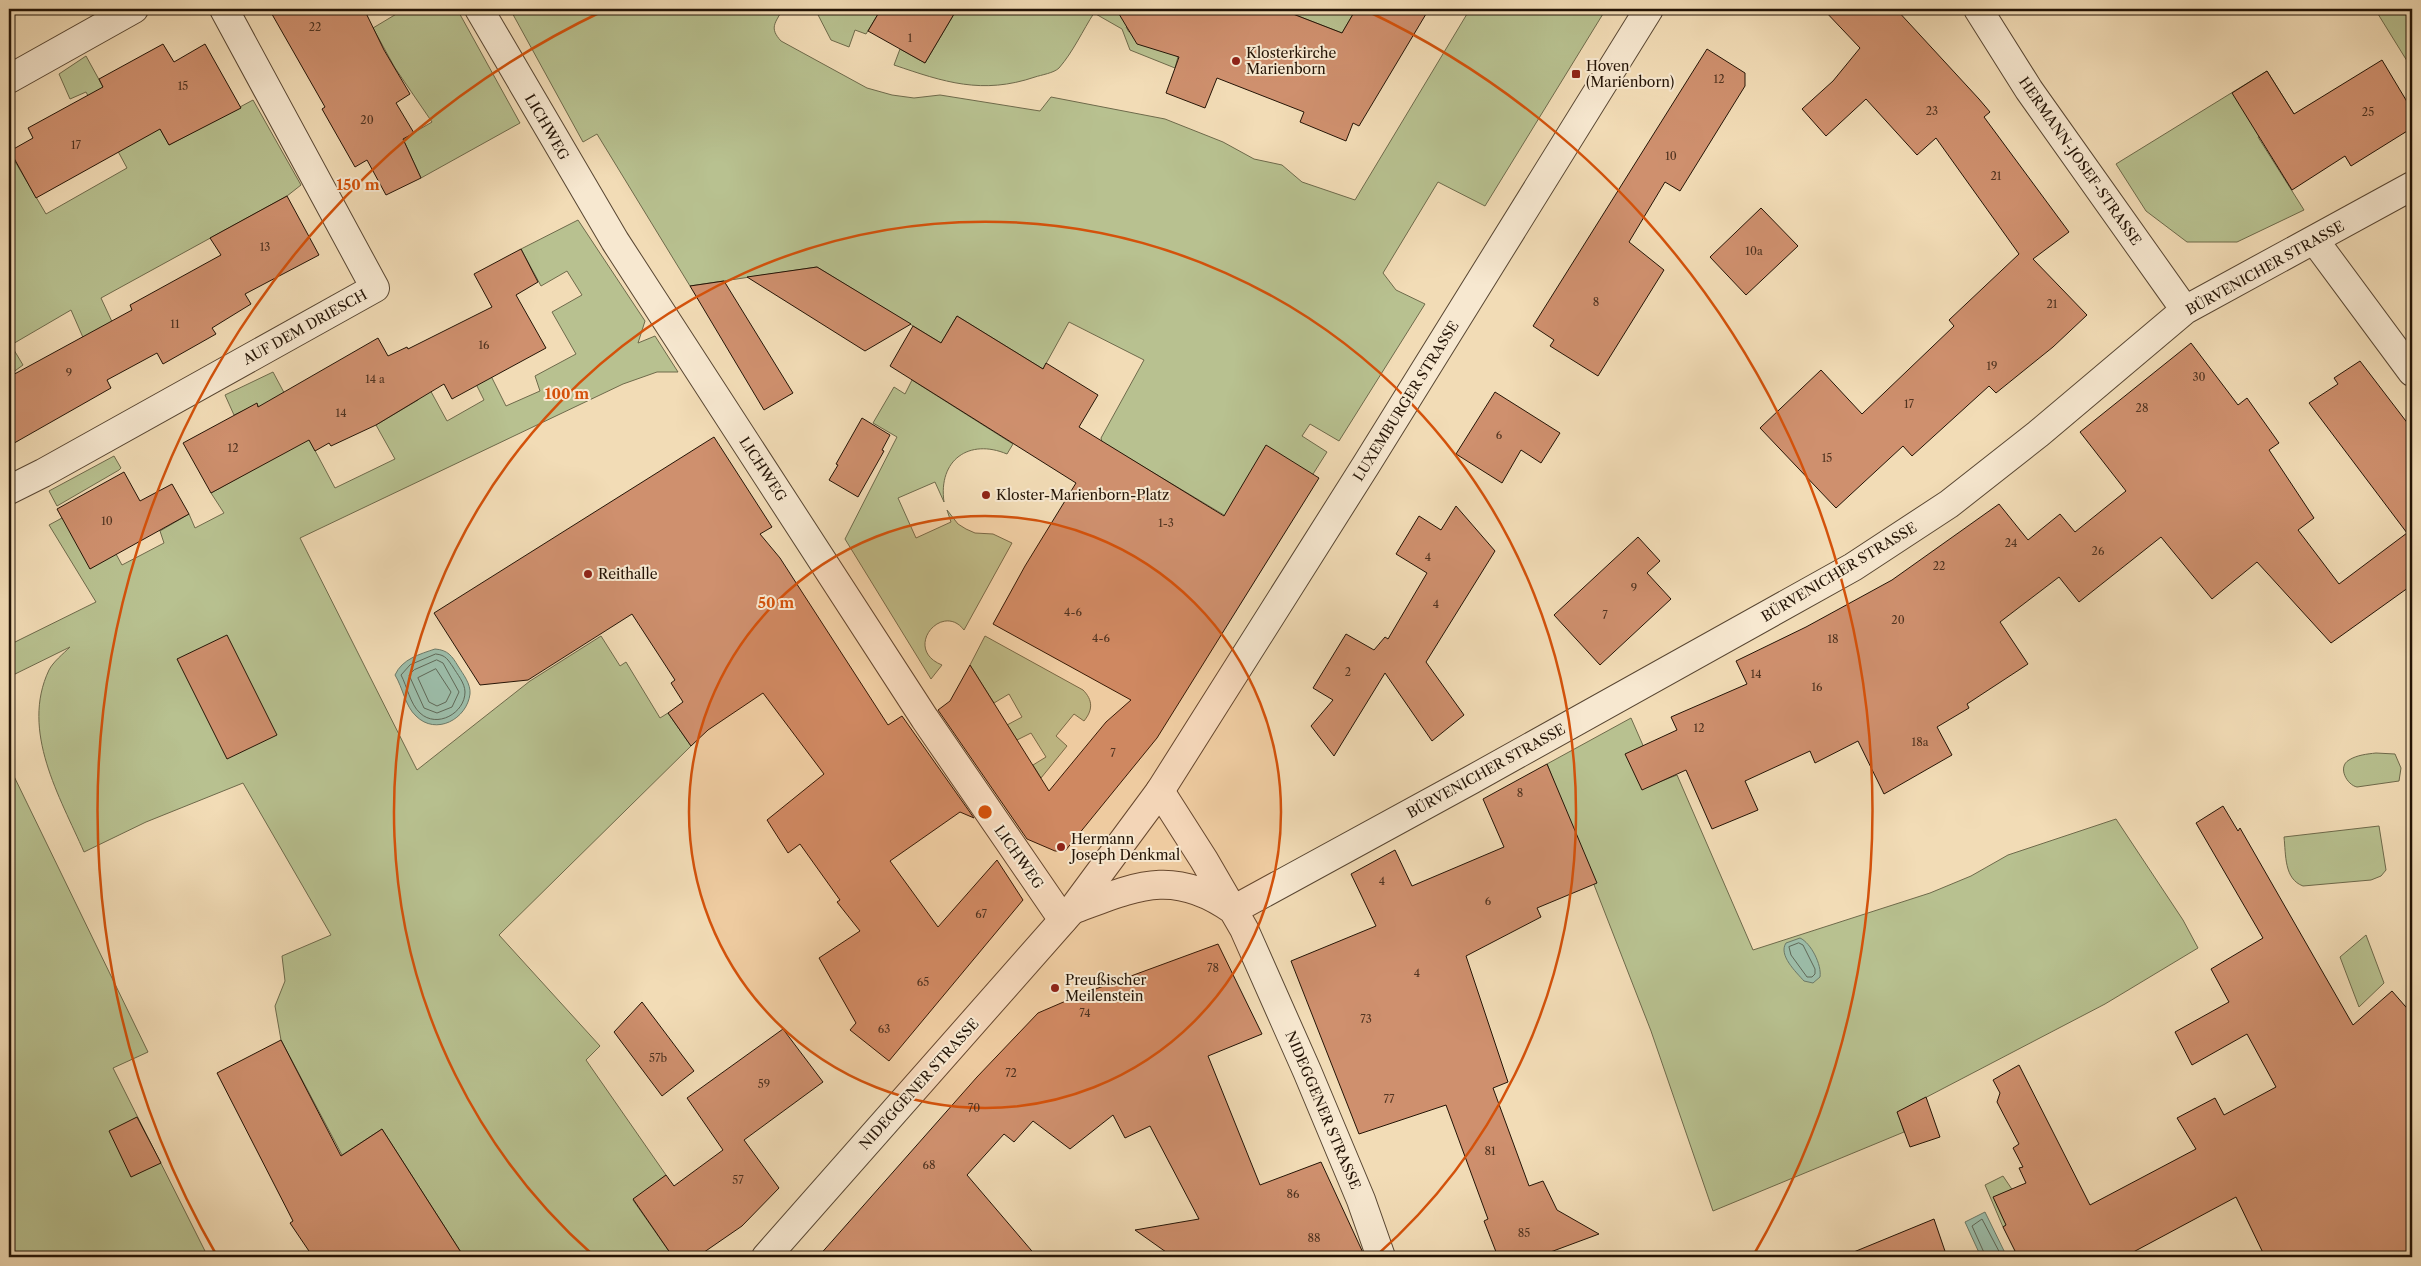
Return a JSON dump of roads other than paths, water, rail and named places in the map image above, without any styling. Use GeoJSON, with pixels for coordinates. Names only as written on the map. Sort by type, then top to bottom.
{"type":"FeatureCollection","features":[{"type":"Feature","properties":{"kind":"street"},"geometry":{"type":"LineString","coordinates":[[9,79],[134,9]]}},
{"type":"Feature","properties":{"kind":"street","name":"AUF DEM DRIESCH"},"geometry":{"type":"LineString","coordinates":[[9,490],[43,473],[376,288],[224,9]]}},
{"type":"Feature","properties":{"kind":"street","name":"LICHWEG"},"geometry":{"type":"LineString","coordinates":[[479,9],[615,241],[924,719],[1067,915]]}},
{"type":"Feature","properties":{"kind":"street","name":"LUXEMBURGER STRASSE"},"geometry":{"type":"LineString","coordinates":[[1160,791],[1366,465],[1649,9]]}},
{"type":"Feature","properties":{"kind":"street","name":"HERMANN-JOSEF-STRASSE"},"geometry":{"type":"LineString","coordinates":[[1978,9],[2029,90],[2185,310]]}},
{"type":"Feature","properties":{"kind":"street","name":"BÜRVENICHER STRASSE"},"geometry":{"type":"LineString","coordinates":[[1233,910],[1853,567],[1956,498],[2038,434],[2185,310],[2315,241],[2412,186]]}},
{"type":"Feature","properties":{"kind":"street"},"geometry":{"type":"LineString","coordinates":[[2315,241],[2412,372]]}},
{"type":"Feature","properties":{"kind":"street","name":"NIDEGGENER STRASSE"},"geometry":{"type":"LineString","coordinates":[[766,1257],[1013,979],[1067,915],[1160,791],[1244,928],[1307,1071],[1361,1200],[1382,1257]]}},
{"type":"Feature","properties":{"kind":"street"},"geometry":{"type":"LineString","coordinates":[[1067,915],[1138,887],[1168,884],[1193,889],[1233,910]]}},
{"type":"Feature","properties":{"kind":"water"},"geometry":{"type":"Polygon","coordinates":[[[435,649],[452,656],[466,679],[470,694],[468,703],[457,717],[449,722],[432,725],[424,722],[412,712],[395,675],[398,669],[407,661],[435,649]]]}},
{"type":"Feature","properties":{"kind":"water"},"geometry":{"type":"Polygon","coordinates":[[[1800,938],[1812,949],[1819,967],[1820,977],[1813,983],[1804,981],[1789,963],[1784,953],[1786,943],[1800,938]]]}},
{"type":"Feature","properties":{"kind":"water"},"geometry":{"type":"Polygon","coordinates":[[[1985,1212],[2007,1257],[1981,1257],[1965,1222],[1985,1212]]]}},
{"type":"Feature","properties":{"kind":"place","name":"Klosterkirche Marienborn"},"geometry":{"type":"Point","coordinates":[1236,61]}},
{"type":"Feature","properties":{"kind":"place","name":"Hoven (Marienborn)"},"geometry":{"type":"Point","coordinates":[1576,74]}},
{"type":"Feature","properties":{"kind":"place","name":"Kloster-Marienborn-Platz"},"geometry":{"type":"Point","coordinates":[986,495]}},
{"type":"Feature","properties":{"kind":"place","name":"Reithalle"},"geometry":{"type":"Point","coordinates":[588,574]}},
{"type":"Feature","properties":{"kind":"place","name":"Hermann Joseph Denkmal"},"geometry":{"type":"Point","coordinates":[1061,847]}},
{"type":"Feature","properties":{"kind":"place","name":"Preußischer Meilenstein"},"geometry":{"type":"Point","coordinates":[1055,988]}}]}
